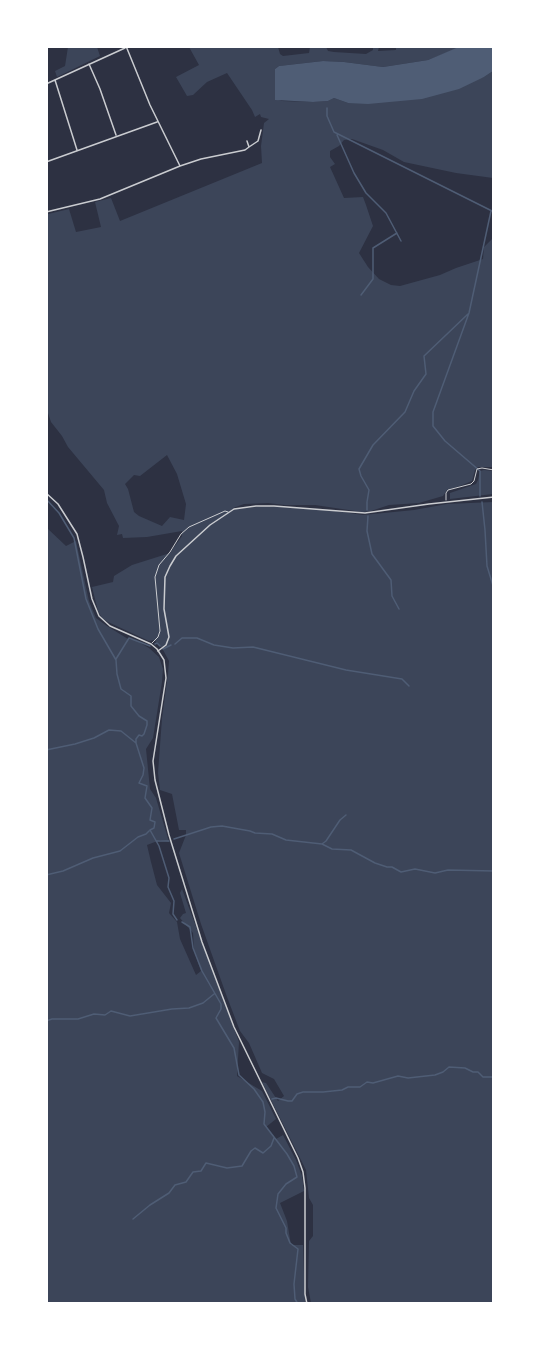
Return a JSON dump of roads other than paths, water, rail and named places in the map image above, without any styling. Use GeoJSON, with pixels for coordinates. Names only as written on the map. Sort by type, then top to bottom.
{"type":"FeatureCollection","features":[{"type":"Feature","properties":{"kind":"street"},"geometry":{"type":"LineString","coordinates":[[46,84],[126,47],[180,166]]}},
{"type":"Feature","properties":{"kind":"street"},"geometry":{"type":"LineString","coordinates":[[89,64],[116,136]]}},
{"type":"Feature","properties":{"kind":"street"},"geometry":{"type":"LineString","coordinates":[[55,80],[78,150]]}},
{"type":"Feature","properties":{"kind":"street"},"geometry":{"type":"LineString","coordinates":[[46,162],[158,121]]}},
{"type":"Feature","properties":{"kind":"street"},"geometry":{"type":"LineString","coordinates":[[46,212],[100,199],[201,159],[238,152],[258,141],[261,130]]}},
{"type":"Feature","properties":{"kind":"street"},"geometry":{"type":"LineString","coordinates":[[247,141],[249,147]]}},
{"type":"Feature","properties":{"kind":"street"},"geometry":{"type":"LineString","coordinates":[[47,493],[58,504],[77,534],[92,599],[99,616],[110,626],[151,644],[164,660],[166,671],[153,761],[154,780],[202,942],[234,1027],[303,1172],[307,1304]]}},
{"type":"Feature","properties":{"kind":"street"},"geometry":{"type":"LineString","coordinates":[[158,651],[169,640],[164,609],[165,577],[170,566],[176,556],[228,512],[243,507],[274,506],[365,513],[494,497]]}},
{"type":"Feature","properties":{"kind":"lane"},"geometry":{"type":"LineString","coordinates":[[446,502],[448,490],[471,484],[476,477],[477,469],[494,470]]}},
{"type":"Feature","properties":{"kind":"lane"},"geometry":{"type":"LineString","coordinates":[[151,644],[158,637],[159,631],[155,578],[159,565],[189,527],[225,511],[228,512]]}},
{"type":"Feature","properties":{"kind":"waterway"},"geometry":{"type":"LineString","coordinates":[[327,108],[327,116],[334,132],[494,212]]}},
{"type":"Feature","properties":{"kind":"waterway"},"geometry":{"type":"LineString","coordinates":[[337,135],[366,193],[386,213],[401,241]]}},
{"type":"Feature","properties":{"kind":"waterway"},"geometry":{"type":"LineString","coordinates":[[480,496],[480,471],[445,441],[433,426],[433,412],[469,313],[491,211]]}},
{"type":"Feature","properties":{"kind":"waterway"},"geometry":{"type":"LineString","coordinates":[[361,295],[373,279],[373,248],[397,233]]}},
{"type":"Feature","properties":{"kind":"waterway"},"geometry":{"type":"LineString","coordinates":[[367,510],[369,490],[359,469],[373,445],[405,412],[414,391],[426,374],[424,356],[468,314]]}},
{"type":"Feature","properties":{"kind":"waterway"},"geometry":{"type":"LineString","coordinates":[[46,499],[59,513],[74,538],[86,599],[98,629],[116,660],[121,689],[131,696],[131,706],[139,716],[147,721],[144,734],[139,735],[136,739],[144,768],[139,783],[147,786],[145,798],[152,808],[150,820],[155,822],[154,828],[150,830],[159,846],[169,878],[168,887],[174,901],[173,914],[177,920]]}},
{"type":"Feature","properties":{"kind":"waterway"},"geometry":{"type":"LineString","coordinates":[[482,502],[487,566],[494,589]]}},
{"type":"Feature","properties":{"kind":"waterway"},"geometry":{"type":"LineString","coordinates":[[368,516],[367,531],[372,554],[391,580],[392,596],[399,609]]}},
{"type":"Feature","properties":{"kind":"waterway"},"geometry":{"type":"LineString","coordinates":[[116,659],[129,638],[150,646]]}},
{"type":"Feature","properties":{"kind":"waterway"},"geometry":{"type":"LineString","coordinates":[[175,644],[182,638],[197,638],[214,645],[233,648],[253,647],[346,670],[402,679],[409,686]]}},
{"type":"Feature","properties":{"kind":"waterway"},"geometry":{"type":"LineString","coordinates":[[155,644],[160,646]]}},
{"type":"Feature","properties":{"kind":"waterway"},"geometry":{"type":"LineString","coordinates":[[163,649],[171,645]]}},
{"type":"Feature","properties":{"kind":"waterway"},"geometry":{"type":"LineString","coordinates":[[46,750],[94,738],[109,730],[121,731],[136,743]]}},
{"type":"Feature","properties":{"kind":"waterway"},"geometry":{"type":"LineString","coordinates":[[322,844],[346,815]]}},
{"type":"Feature","properties":{"kind":"waterway"},"geometry":{"type":"LineString","coordinates":[[174,839],[211,827],[222,826],[272,834],[286,840],[322,844],[332,849],[351,850],[375,863],[401,872],[415,869],[435,873],[448,870],[494,871]]}},
{"type":"Feature","properties":{"kind":"waterway"},"geometry":{"type":"LineString","coordinates":[[46,875],[120,851],[149,831]]}},
{"type":"Feature","properties":{"kind":"waterway"},"geometry":{"type":"LineString","coordinates":[[156,841],[169,841]]}},
{"type":"Feature","properties":{"kind":"waterway"},"geometry":{"type":"LineString","coordinates":[[182,922],[190,927],[193,948],[202,971],[221,1004],[216,1018],[234,1048],[239,1075],[254,1089],[263,1102],[264,1124],[294,1166],[297,1177],[286,1184],[278,1194],[276,1208],[286,1228],[290,1243],[298,1249],[294,1284],[295,1299],[298,1304]]}},
{"type":"Feature","properties":{"kind":"waterway"},"geometry":{"type":"LineString","coordinates":[[46,1021],[78,1019],[94,1014],[105,1015],[111,1011],[130,1016],[189,1008],[203,1003],[214,994]]}},
{"type":"Feature","properties":{"kind":"waterway"},"geometry":{"type":"LineString","coordinates":[[272,1099],[292,1101],[297,1094],[303,1092],[360,1087],[367,1082],[373,1083],[398,1076],[408,1078],[435,1075],[449,1067],[465,1068],[478,1072],[483,1077],[494,1077]]}},
{"type":"Feature","properties":{"kind":"waterway"},"geometry":{"type":"LineString","coordinates":[[133,1219],[169,1193],[175,1185],[186,1182],[193,1172],[201,1171],[206,1163],[227,1168],[242,1166],[251,1151],[255,1148],[263,1153],[271,1146],[274,1138]]}}]}
